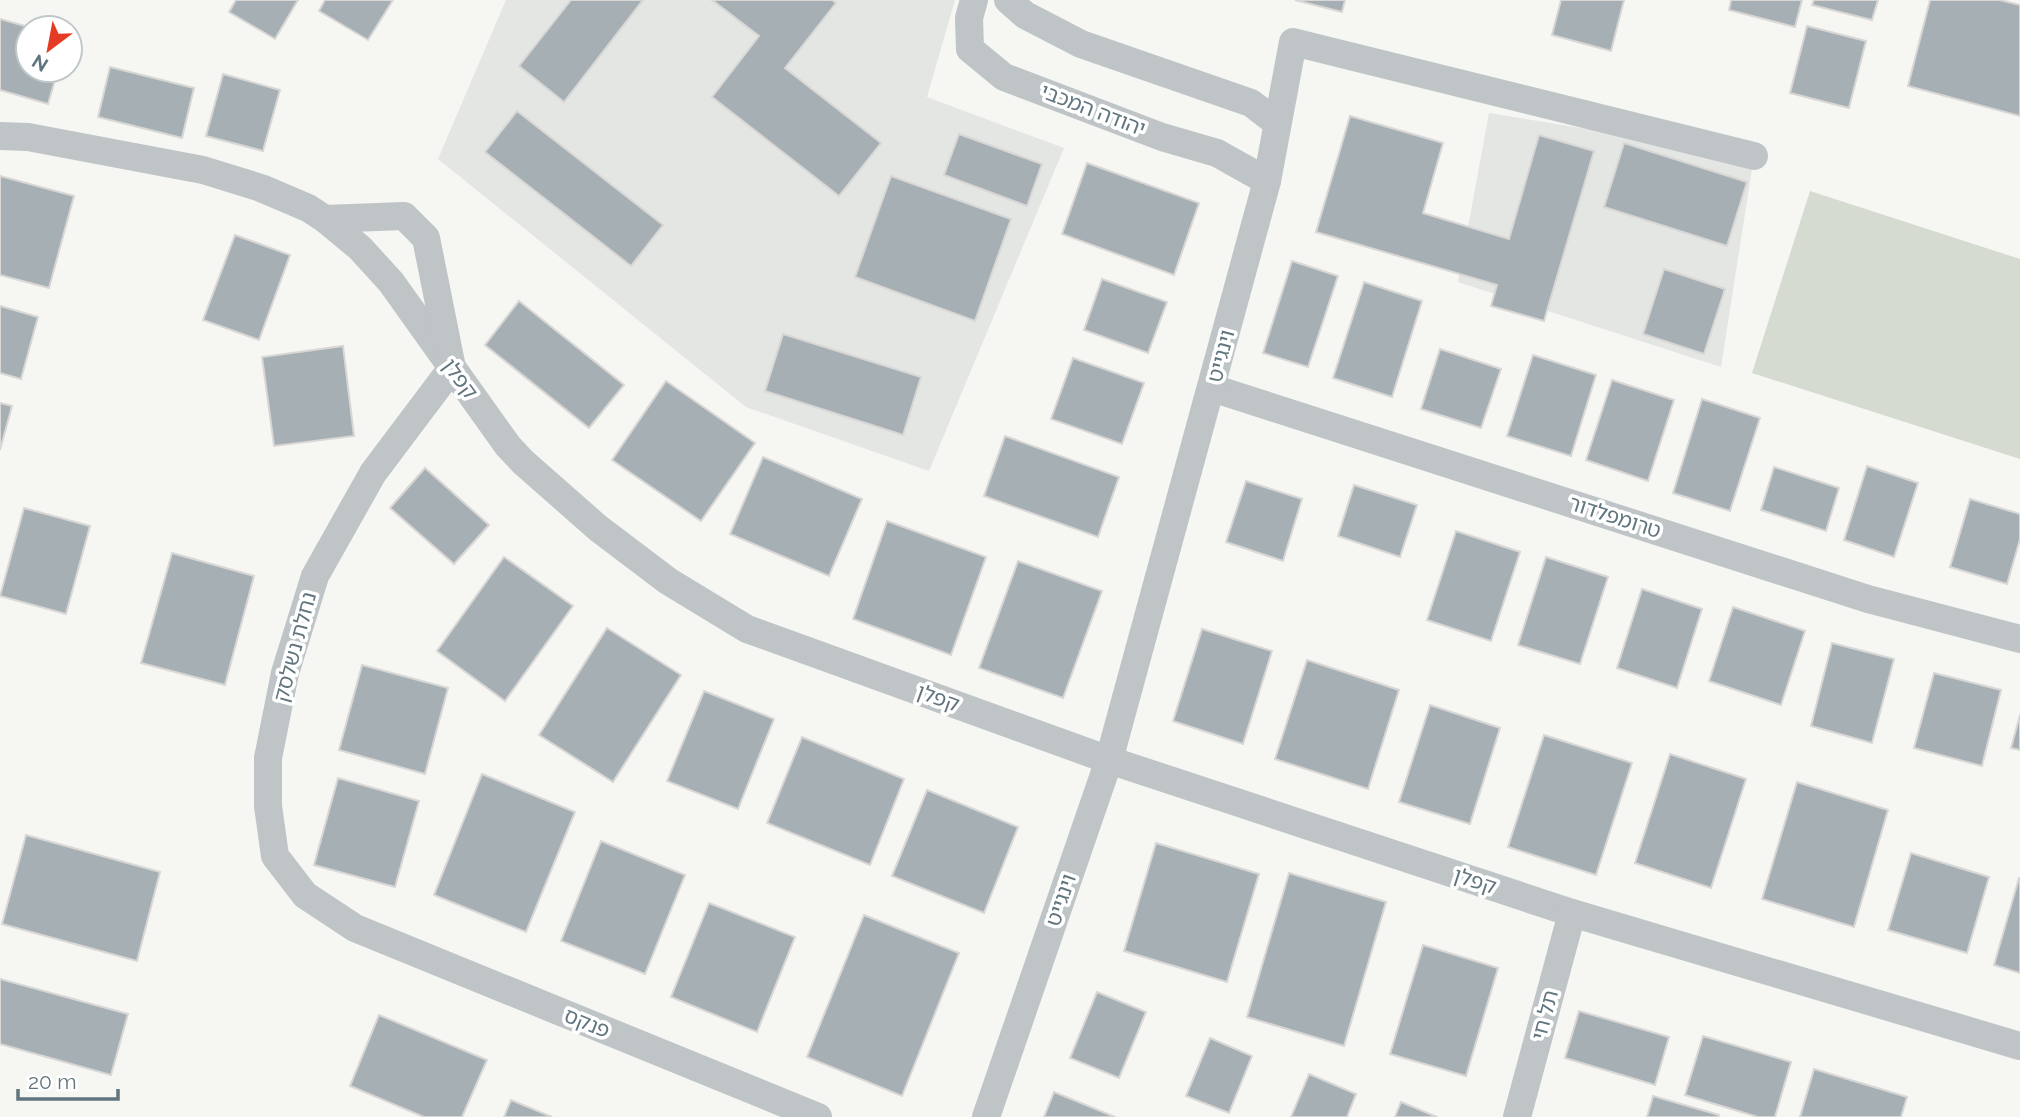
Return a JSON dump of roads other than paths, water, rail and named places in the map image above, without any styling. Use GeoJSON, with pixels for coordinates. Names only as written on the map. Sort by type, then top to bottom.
{"type":"FeatureCollection","features":[{"type":"Feature","properties":{"kind":"street","name":"יהודה המכבי"},"geometry":{"type":"LineString","coordinates":[[974,0],[969,18],[970,49],[1004,77],[1162,137],[1217,153],[1267,181]]}},
{"type":"Feature","properties":{"kind":"street"},"geometry":{"type":"LineString","coordinates":[[1008,0],[1025,15],[1082,44],[1251,103],[1277,123]]}},
{"type":"Feature","properties":{"kind":"street","name":"וינגייט"},"geometry":{"type":"LineString","coordinates":[[986,1117],[1109,760],[1267,181],[1293,42],[1754,156]]}},
{"type":"Feature","properties":{"kind":"street","name":"קפלן"},"geometry":{"type":"LineString","coordinates":[[0,136],[29,137],[203,170],[261,188],[308,208],[326,219],[360,248],[391,282],[508,446],[523,462],[598,528],[668,581],[747,629],[1109,760],[1572,912],[2020,1046]]}},
{"type":"Feature","properties":{"kind":"street"},"geometry":{"type":"LineString","coordinates":[[326,219],[404,216],[426,238],[452,368]]}},
{"type":"Feature","properties":{"kind":"street","name":"נחלת נשלסק"},"geometry":{"type":"LineString","coordinates":[[355,928],[305,895],[275,856],[268,806],[268,758],[285,673],[315,576],[373,472],[452,368]]}},
{"type":"Feature","properties":{"kind":"street","name":"טרומפלדור"},"geometry":{"type":"LineString","coordinates":[[1212,388],[1868,599],[2020,639]]}},
{"type":"Feature","properties":{"kind":"street","name":"תל חי"},"geometry":{"type":"LineString","coordinates":[[1517,1117],[1572,912]]}},
{"type":"Feature","properties":{"kind":"street","name":"פנקס"},"geometry":{"type":"LineString","coordinates":[[355,928],[818,1117]]}}]}
